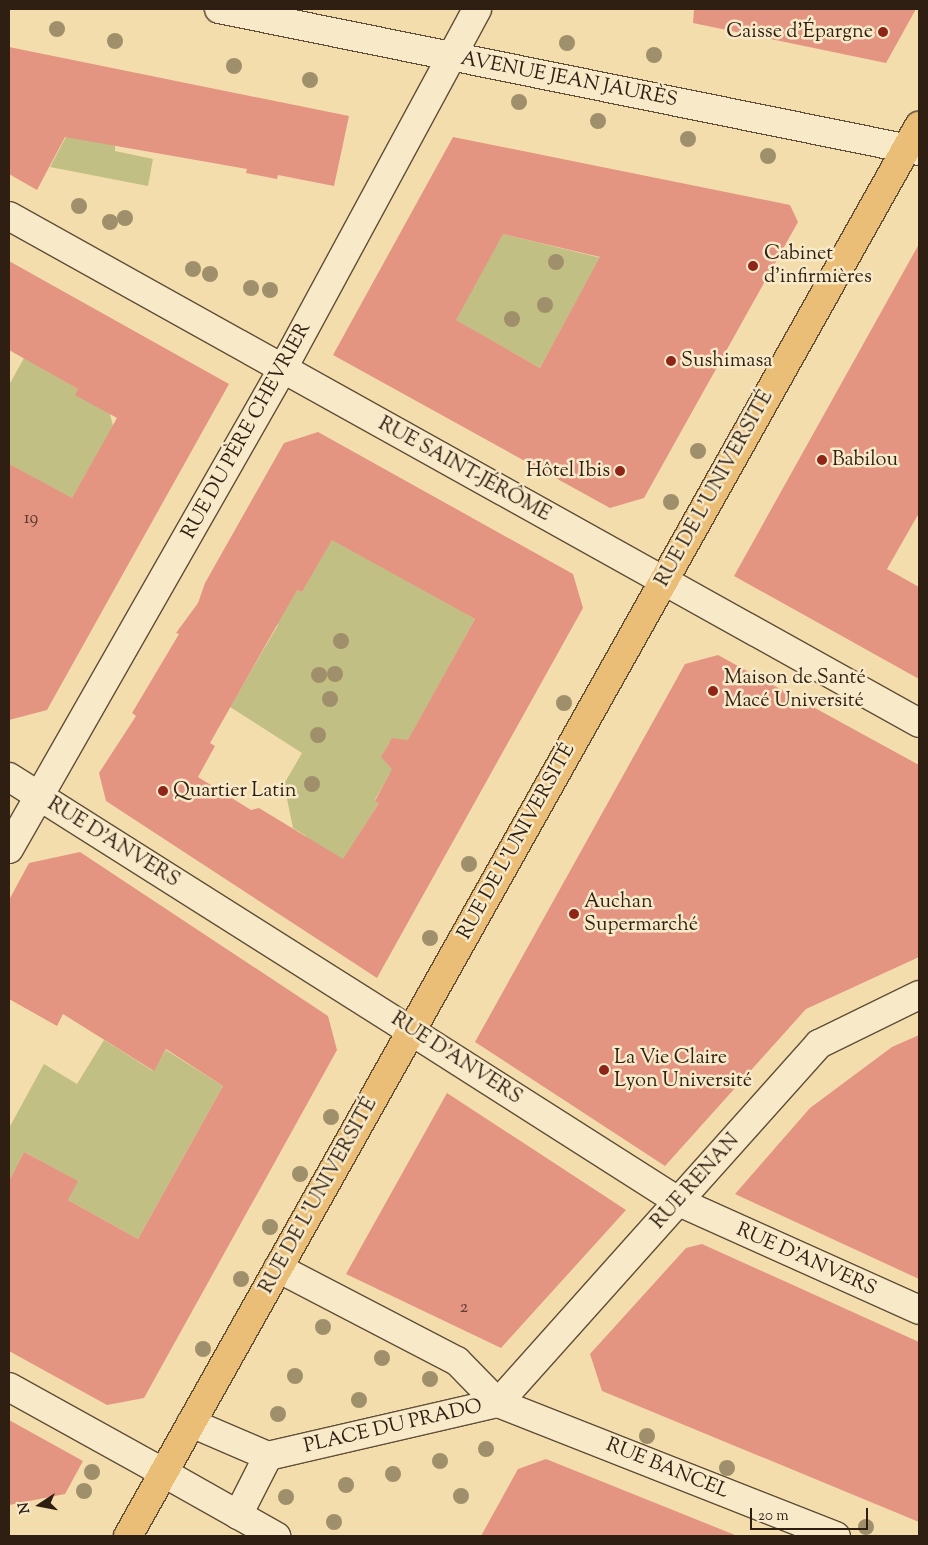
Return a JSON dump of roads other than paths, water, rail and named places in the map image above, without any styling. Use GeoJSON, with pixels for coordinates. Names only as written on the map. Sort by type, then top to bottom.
{"type":"FeatureCollection","features":[{"type":"Feature","properties":{"kind":"main road","name":"RUE DE L'UNIVERSITÉ"},"geometry":{"type":"LineString","coordinates":[[128,1536],[664,582],[915,142]]}},
{"type":"Feature","properties":{"kind":"street","name":"AVENUE JEAN JAURÈS"},"geometry":{"type":"LineString","coordinates":[[219,9],[453,56],[915,142]]}},
{"type":"Feature","properties":{"kind":"street","name":"RUE DU PÈRE CHEVRIER"},"geometry":{"type":"LineString","coordinates":[[9,849],[282,370],[477,9]]}},
{"type":"Feature","properties":{"kind":"street","name":"RUE SAINT-JÉRÔME"},"geometry":{"type":"LineString","coordinates":[[9,216],[282,370],[919,723]]}},
{"type":"Feature","properties":{"kind":"street","name":"RUE D'ANVERS"},"geometry":{"type":"LineString","coordinates":[[9,777],[679,1202],[919,1310]]}},
{"type":"Feature","properties":{"kind":"street","name":"RUE RENAN"},"geometry":{"type":"LineString","coordinates":[[498,1403],[819,1044],[919,995]]}},
{"type":"Feature","properties":{"kind":"street","name":"PLACE DU PRADO"},"geometry":{"type":"LineString","coordinates":[[278,1268],[457,1361],[498,1403]]}},
{"type":"Feature","properties":{"kind":"street"},"geometry":{"type":"LineString","coordinates":[[9,1387],[276,1536]]}},
{"type":"Feature","properties":{"kind":"street","name":"PLACE DU PRADO"},"geometry":{"type":"LineString","coordinates":[[268,1456],[498,1403]]}},
{"type":"Feature","properties":{"kind":"street","name":"RUE BANCEL"},"geometry":{"type":"LineString","coordinates":[[498,1403],[836,1536]]}},
{"type":"Feature","properties":{"kind":"street"},"geometry":{"type":"LineString","coordinates":[[191,1423],[268,1456],[238,1515]]}},
{"type":"Feature","properties":{"kind":"place","name":"Caisse d'Épargne"},"geometry":{"type":"Point","coordinates":[883,32]}},
{"type":"Feature","properties":{"kind":"place","name":"Cabinet d'infirmières"},"geometry":{"type":"Point","coordinates":[753,266]}},
{"type":"Feature","properties":{"kind":"place","name":"Sushimasa"},"geometry":{"type":"Point","coordinates":[671,361]}},
{"type":"Feature","properties":{"kind":"place","name":"Babilou"},"geometry":{"type":"Point","coordinates":[822,460]}},
{"type":"Feature","properties":{"kind":"place","name":"Hôtel Ibis"},"geometry":{"type":"Point","coordinates":[620,471]}},
{"type":"Feature","properties":{"kind":"place","name":"Maison de Santé Macé Université"},"geometry":{"type":"Point","coordinates":[713,691]}},
{"type":"Feature","properties":{"kind":"place","name":"Quartier Latin"},"geometry":{"type":"Point","coordinates":[163,791]}},
{"type":"Feature","properties":{"kind":"place","name":"Auchan Supermarché"},"geometry":{"type":"Point","coordinates":[574,914]}},
{"type":"Feature","properties":{"kind":"place","name":"La Vie Claire Lyon Université"},"geometry":{"type":"Point","coordinates":[604,1070]}}]}
